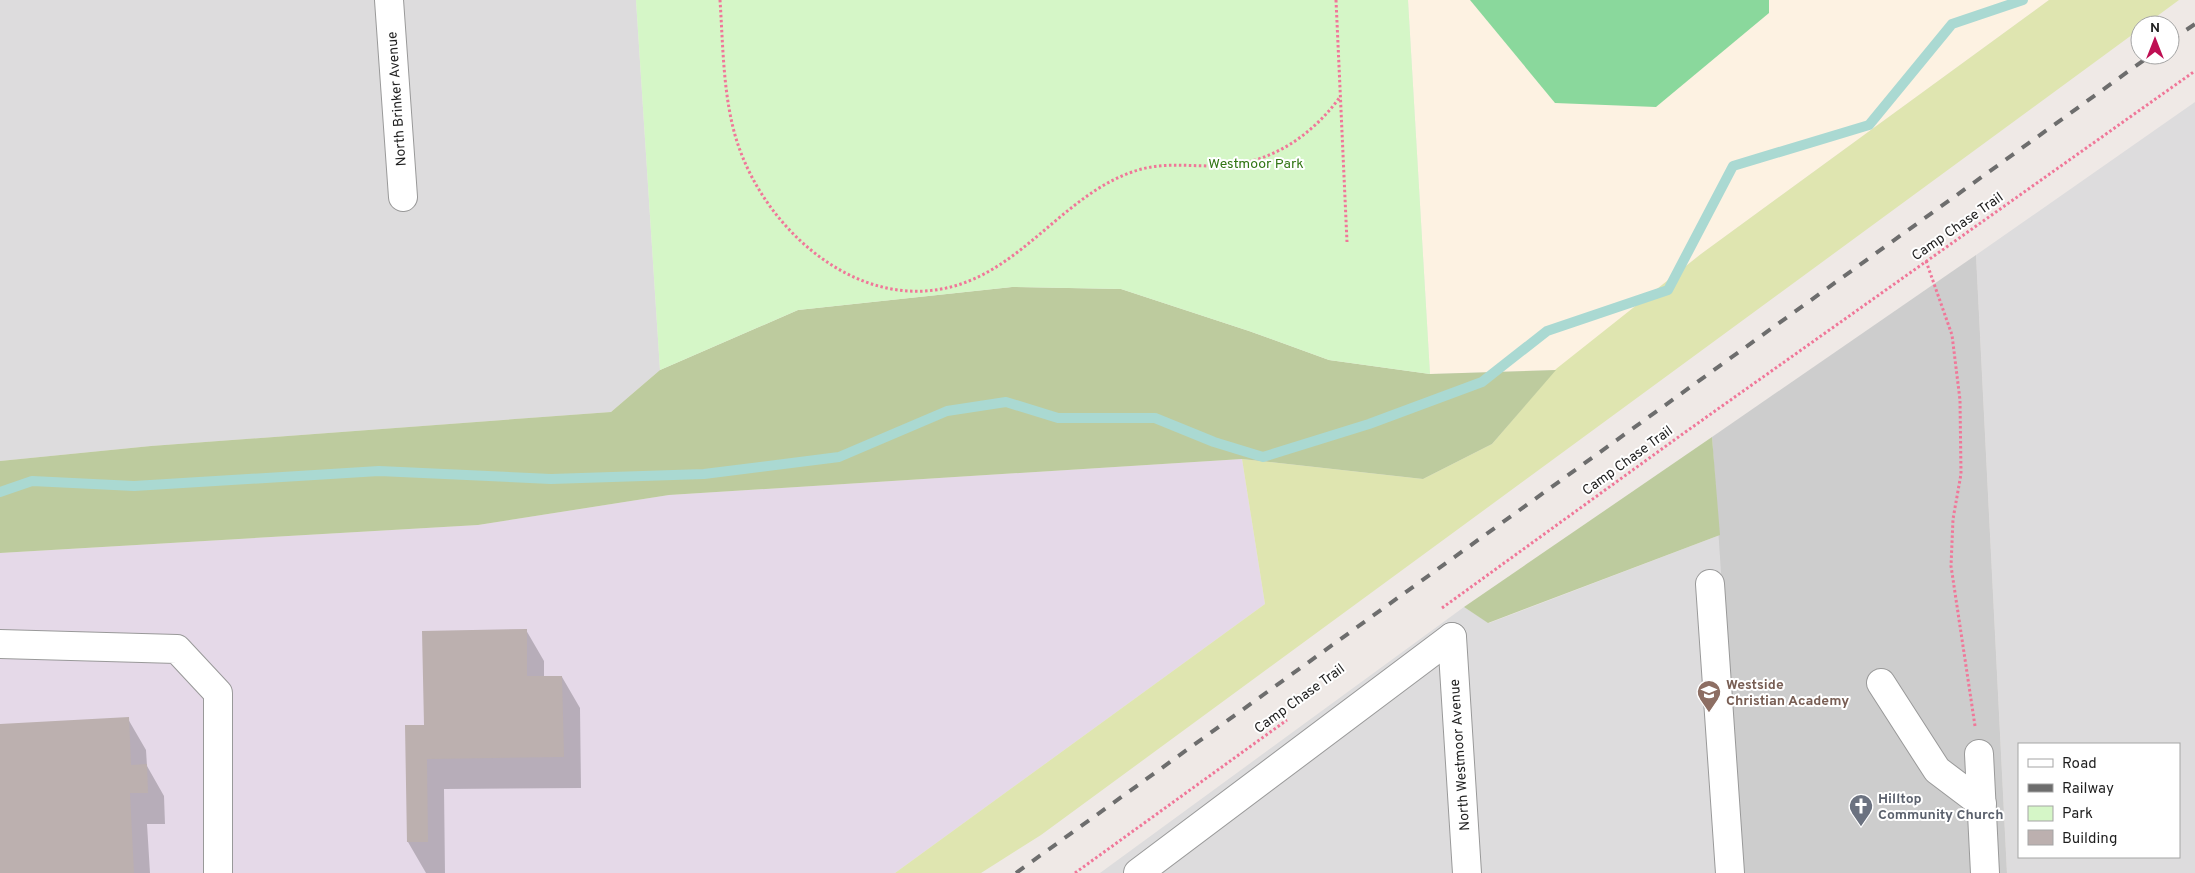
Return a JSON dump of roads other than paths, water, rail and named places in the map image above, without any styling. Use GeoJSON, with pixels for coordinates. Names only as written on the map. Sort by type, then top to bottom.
{"type":"FeatureCollection","features":[{"type":"Feature","properties":{"kind":"street","name":"North Brinker Avenue"},"geometry":{"type":"LineString","coordinates":[[389,0],[403,197]]}},
{"type":"Feature","properties":{"kind":"street"},"geometry":{"type":"LineString","coordinates":[[1710,584],[1730,873]]}},
{"type":"Feature","properties":{"kind":"street","name":"North Westmoor Avenue"},"geometry":{"type":"LineString","coordinates":[[1138,873],[1452,637],[1467,873]]}},
{"type":"Feature","properties":{"kind":"street"},"geometry":{"type":"LineString","coordinates":[[0,644],[177,650],[218,693],[218,873]]}},
{"type":"Feature","properties":{"kind":"street"},"geometry":{"type":"LineString","coordinates":[[1880,683],[1937,770],[1982,804]]}},
{"type":"Feature","properties":{"kind":"street"},"geometry":{"type":"LineString","coordinates":[[1979,754],[1985,873]]}},
{"type":"Feature","properties":{"kind":"waterway"},"geometry":{"type":"LineString","coordinates":[[0,492],[32,481],[134,486],[379,471],[551,479],[704,474],[839,457],[947,411],[1006,402],[1058,418],[1155,418],[1214,442],[1263,457],[1369,424],[1482,382],[1547,331],[1668,290],[1733,166],[1869,125],[1952,24],[2023,0]]}},
{"type":"Feature","properties":{"kind":"railway"},"geometry":{"type":"LineString","coordinates":[[2180,34],[2195,24]]}},
{"type":"Feature","properties":{"kind":"railway"},"geometry":{"type":"LineString","coordinates":[[1016,873],[2137,65]]}},
{"type":"Feature","properties":{"kind":"place","name":"Westside Christian Academy"},"geometry":{"type":"Point","coordinates":[1709,713]}},
{"type":"Feature","properties":{"kind":"place","name":"Hilltop Community Church"},"geometry":{"type":"Point","coordinates":[1861,827]}},
{"type":"Feature","properties":{"kind":"park label","name":"Westmoor Park"},"geometry":{"type":"Point","coordinates":[1256,163]}}]}
